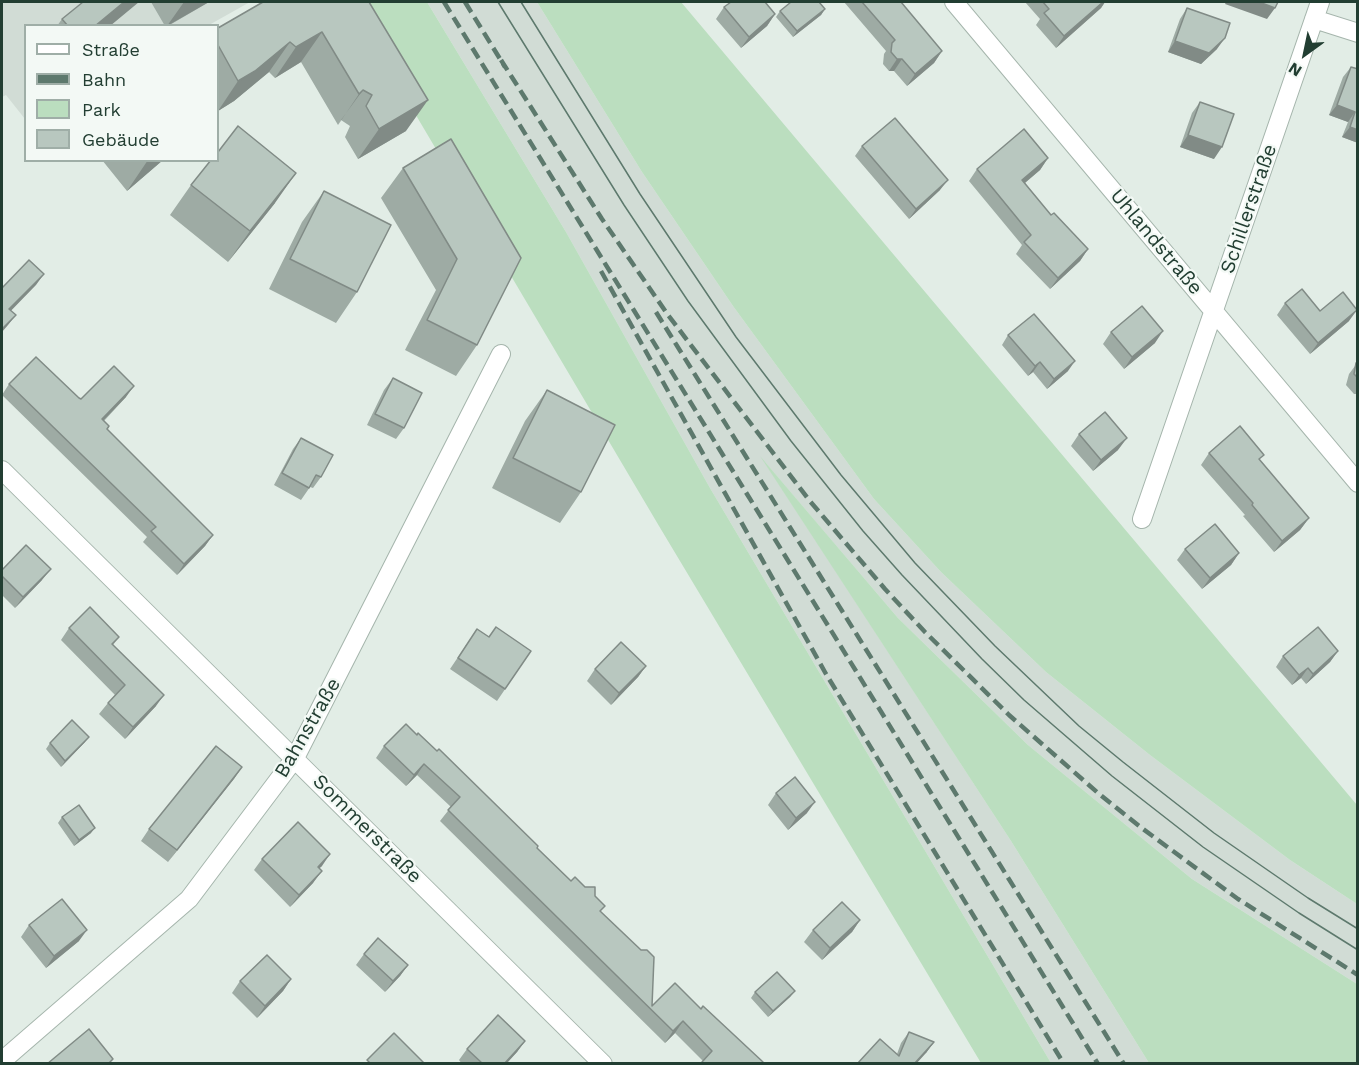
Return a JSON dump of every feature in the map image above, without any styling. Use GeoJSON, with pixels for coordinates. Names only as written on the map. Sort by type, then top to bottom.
{"type":"FeatureCollection","features":[{"type":"Feature","properties":{"kind":"street","name":"Uhlandstraße"},"geometry":{"type":"LineString","coordinates":[[954,2],[1358,483]]}},
{"type":"Feature","properties":{"kind":"street","name":"Schillerstraße"},"geometry":{"type":"LineString","coordinates":[[1143,519],[1317,10]]}},
{"type":"Feature","properties":{"kind":"street"},"geometry":{"type":"LineString","coordinates":[[1317,10],[1358,33]]}},
{"type":"Feature","properties":{"kind":"street","name":"Bahnstraße"},"geometry":{"type":"LineString","coordinates":[[2,1061],[189,899],[295,758],[501,354]]}},
{"type":"Feature","properties":{"kind":"street","name":"Sommerstraße"},"geometry":{"type":"LineString","coordinates":[[2,470],[603,1064]]}},
{"type":"Feature","properties":{"kind":"shaded area"},"geometry":{"type":"Polygon","coordinates":[[[2,2],[250,2],[211,24],[24,24],[24,118],[6,95],[2,97],[2,2]]]}},
{"type":"Feature","properties":{"kind":"shaded area"},"geometry":{"type":"Polygon","coordinates":[[[427,2],[537,2],[642,172],[733,306],[874,499],[941,572],[1046,672],[1150,755],[1290,860],[1357,904],[1357,984],[1192,879],[1028,745],[898,618],[764,461],[1011,841],[1149,1063],[1051,1063],[710,488],[566,232],[427,2]]]}},
{"type":"Feature","properties":{"kind":"green space"},"geometry":{"type":"Polygon","coordinates":[[[349,2],[427,2],[566,232],[710,488],[1051,1063],[981,1063],[659,526],[349,2]]]}},
{"type":"Feature","properties":{"kind":"green space"},"geometry":{"type":"Polygon","coordinates":[[[537,2],[681,2],[1357,805],[1357,904],[1290,860],[1150,755],[1046,672],[941,572],[874,499],[733,306],[642,172],[537,2]]]}},
{"type":"Feature","properties":{"kind":"green space"},"geometry":{"type":"Polygon","coordinates":[[[760,456],[898,618],[1028,745],[1192,879],[1357,984],[1357,1063],[1149,1063],[1011,841],[760,456]]]}},
{"type":"Feature","properties":{"kind":"building"},"geometry":{"type":"Polygon","coordinates":[[[83,2],[124,2],[97,24],[66,24],[62,19],[83,2]]]}},
{"type":"Feature","properties":{"kind":"building"},"geometry":{"type":"Polygon","coordinates":[[[263,2],[369,2],[428,100],[379,129],[366,106],[372,95],[363,90],[359,94],[322,32],[296,47],[290,42],[255,71],[238,81],[219,47],[219,27],[263,2]]]}},
{"type":"Feature","properties":{"kind":"building"},"geometry":{"type":"Polygon","coordinates":[[[731,2],[765,2],[775,14],[749,37],[724,7],[731,2]]]}},
{"type":"Feature","properties":{"kind":"building"},"geometry":{"type":"Polygon","coordinates":[[[791,2],[819,2],[825,9],[797,31],[780,11],[791,2]]]}},
{"type":"Feature","properties":{"kind":"building"},"geometry":{"type":"Polygon","coordinates":[[[862,2],[901,2],[942,51],[915,74],[902,59],[897,59],[891,52],[892,43],[895,40],[862,2]]]}},
{"type":"Feature","properties":{"kind":"building"},"geometry":{"type":"Polygon","coordinates":[[[1043,2],[1103,2],[1064,36],[1044,13],[1049,9],[1043,2]]]}},
{"type":"Feature","properties":{"kind":"building"},"geometry":{"type":"Polygon","coordinates":[[[1259,2],[1278,2],[1275,8],[1259,2]]]}},
{"type":"Feature","properties":{"kind":"building"},"geometry":{"type":"Polygon","coordinates":[[[1187,8],[1230,23],[1225,38],[1209,53],[1175,41],[1187,8]]]}},
{"type":"Feature","properties":{"kind":"building"},"geometry":{"type":"Polygon","coordinates":[[[1351,67],[1358,69],[1358,130],[1350,127],[1355,112],[1337,105],[1351,67]]]}},
{"type":"Feature","properties":{"kind":"building"},"geometry":{"type":"Polygon","coordinates":[[[1200,102],[1234,114],[1222,147],[1188,135],[1200,102]]]}},
{"type":"Feature","properties":{"kind":"building"},"geometry":{"type":"Polygon","coordinates":[[[895,118],[948,180],[916,209],[862,146],[895,118]]]}},
{"type":"Feature","properties":{"kind":"building"},"geometry":{"type":"Polygon","coordinates":[[[238,126],[296,173],[250,231],[191,185],[209,162],[219,162],[219,151],[238,126]]]}},
{"type":"Feature","properties":{"kind":"building"},"geometry":{"type":"Polygon","coordinates":[[[1024,129],[1048,158],[1022,180],[1051,215],[1054,213],[1088,249],[1058,278],[1024,242],[1031,235],[977,169],[1024,129]]]}},
{"type":"Feature","properties":{"kind":"building"},"geometry":{"type":"Polygon","coordinates":[[[451,139],[521,258],[477,345],[427,320],[457,259],[403,168],[451,139]]]}},
{"type":"Feature","properties":{"kind":"building"},"geometry":{"type":"Polygon","coordinates":[[[324,191],[391,225],[357,292],[290,259],[324,191]]]}},
{"type":"Feature","properties":{"kind":"building"},"geometry":{"type":"Polygon","coordinates":[[[29,260],[44,274],[9,309],[16,315],[2,329],[2,288],[29,260]]]}},
{"type":"Feature","properties":{"kind":"building"},"geometry":{"type":"Polygon","coordinates":[[[1302,289],[1320,311],[1343,292],[1357,310],[1318,343],[1285,303],[1302,289]]]}},
{"type":"Feature","properties":{"kind":"building"},"geometry":{"type":"Polygon","coordinates":[[[1142,306],[1163,331],[1132,357],[1111,332],[1142,306]]]}},
{"type":"Feature","properties":{"kind":"building"},"geometry":{"type":"Polygon","coordinates":[[[1034,314],[1075,361],[1054,379],[1040,362],[1035,366],[1008,335],[1034,314]]]}},
{"type":"Feature","properties":{"kind":"building"},"geometry":{"type":"Polygon","coordinates":[[[36,357],[81,399],[114,366],[134,386],[102,419],[109,426],[107,429],[213,535],[184,564],[151,531],[156,527],[9,384],[36,357]]]}},
{"type":"Feature","properties":{"kind":"building"},"geometry":{"type":"Polygon","coordinates":[[[1358,362],[1358,378],[1354,374],[1358,362]]]}},
{"type":"Feature","properties":{"kind":"building"},"geometry":{"type":"Polygon","coordinates":[[[393,378],[422,393],[404,428],[375,414],[393,378]]]}},
{"type":"Feature","properties":{"kind":"building"},"geometry":{"type":"Polygon","coordinates":[[[547,390],[615,425],[581,492],[513,458],[547,390]]]}},
{"type":"Feature","properties":{"kind":"building"},"geometry":{"type":"Polygon","coordinates":[[[1105,412],[1127,438],[1101,460],[1079,434],[1105,412]]]}},
{"type":"Feature","properties":{"kind":"building"},"geometry":{"type":"Polygon","coordinates":[[[1240,426],[1264,455],[1259,459],[1309,518],[1282,541],[1252,505],[1253,503],[1209,453],[1240,426]]]}},
{"type":"Feature","properties":{"kind":"building"},"geometry":{"type":"Polygon","coordinates":[[[301,438],[333,455],[321,477],[316,475],[309,488],[282,473],[301,438]]]}},
{"type":"Feature","properties":{"kind":"building"},"geometry":{"type":"Polygon","coordinates":[[[1215,524],[1239,553],[1210,578],[1185,549],[1215,524]]]}},
{"type":"Feature","properties":{"kind":"building"},"geometry":{"type":"Polygon","coordinates":[[[26,545],[51,569],[23,597],[2,576],[2,570],[26,545]]]}},
{"type":"Feature","properties":{"kind":"building"},"geometry":{"type":"Polygon","coordinates":[[[90,607],[119,637],[112,644],[164,695],[133,727],[108,703],[125,685],[69,628],[90,607]]]}},
{"type":"Feature","properties":{"kind":"building"},"geometry":{"type":"Polygon","coordinates":[[[496,627],[531,651],[505,689],[458,658],[477,629],[489,637],[496,627]]]}},
{"type":"Feature","properties":{"kind":"building"},"geometry":{"type":"Polygon","coordinates":[[[1318,627],[1338,651],[1313,674],[1308,668],[1299,675],[1283,656],[1318,627]]]}},
{"type":"Feature","properties":{"kind":"building"},"geometry":{"type":"Polygon","coordinates":[[[621,642],[646,666],[619,693],[595,669],[621,642]]]}},
{"type":"Feature","properties":{"kind":"building"},"geometry":{"type":"Polygon","coordinates":[[[72,720],[89,737],[65,761],[50,743],[72,720]]]}},
{"type":"Feature","properties":{"kind":"building"},"geometry":{"type":"Polygon","coordinates":[[[406,724],[437,751],[439,749],[571,881],[575,877],[585,887],[595,887],[595,896],[605,906],[600,911],[641,950],[647,950],[654,957],[652,1006],[675,983],[701,1009],[703,1006],[763,1062],[762,1064],[703,1064],[702,1062],[712,1051],[683,1021],[673,1031],[448,810],[460,797],[424,764],[414,775],[384,746],[406,724]]]}},
{"type":"Feature","properties":{"kind":"building"},"geometry":{"type":"Polygon","coordinates":[[[216,746],[242,767],[177,850],[149,829],[216,746]]]}},
{"type":"Feature","properties":{"kind":"building"},"geometry":{"type":"Polygon","coordinates":[[[795,777],[815,802],[796,818],[776,793],[795,777]]]}},
{"type":"Feature","properties":{"kind":"building"},"geometry":{"type":"Polygon","coordinates":[[[79,805],[95,828],[79,840],[62,817],[79,805]]]}},
{"type":"Feature","properties":{"kind":"building"},"geometry":{"type":"Polygon","coordinates":[[[298,822],[330,854],[318,867],[322,871],[299,895],[262,859],[298,822]]]}},
{"type":"Feature","properties":{"kind":"building"},"geometry":{"type":"Polygon","coordinates":[[[62,899],[87,930],[54,956],[29,925],[62,899]]]}},
{"type":"Feature","properties":{"kind":"building"},"geometry":{"type":"Polygon","coordinates":[[[842,902],[860,920],[830,948],[813,930],[842,902]]]}},
{"type":"Feature","properties":{"kind":"building"},"geometry":{"type":"Polygon","coordinates":[[[378,938],[408,965],[393,981],[364,954],[378,938]]]}},
{"type":"Feature","properties":{"kind":"building"},"geometry":{"type":"Polygon","coordinates":[[[267,955],[291,979],[265,1006],[240,981],[267,955]]]}},
{"type":"Feature","properties":{"kind":"building"},"geometry":{"type":"Polygon","coordinates":[[[777,972],[795,991],[773,1011],[755,992],[777,972]]]}},
{"type":"Feature","properties":{"kind":"building"},"geometry":{"type":"Polygon","coordinates":[[[498,1015],[525,1041],[504,1064],[483,1064],[467,1049],[498,1015]]]}},
{"type":"Feature","properties":{"kind":"building"},"geometry":{"type":"Polygon","coordinates":[[[89,1029],[113,1059],[108,1064],[47,1064],[89,1029]]]}},
{"type":"Feature","properties":{"kind":"building"},"geometry":{"type":"Polygon","coordinates":[[[909,1032],[934,1042],[914,1064],[857,1064],[880,1039],[899,1056],[909,1032]]]}},
{"type":"Feature","properties":{"kind":"building"},"geometry":{"type":"Polygon","coordinates":[[[394,1033],[425,1064],[371,1064],[367,1060],[394,1033]]]}},
{"type":"Feature","properties":{"kind":"tram line"},"geometry":{"type":"LineString","coordinates":[[498,2],[624,205],[688,301],[791,441],[863,531],[902,575],[1024,700],[1112,776],[1203,847],[1299,913],[1358,950]]}},
{"type":"Feature","properties":{"kind":"tram line"},"geometry":{"type":"LineString","coordinates":[[521,2],[640,194],[736,337],[841,475],[915,563],[995,646],[1079,726],[1214,833],[1308,898],[1358,929]]}},
{"type":"Feature","properties":{"kind":"railway"},"geometry":{"type":"LineString","coordinates":[[444,2],[1098,1064]]}},
{"type":"Feature","properties":{"kind":"railway"},"geometry":{"type":"LineString","coordinates":[[465,2],[505,67]]}},
{"type":"Feature","properties":{"kind":"railway"},"geometry":{"type":"LineString","coordinates":[[501,60],[602,219],[668,315],[809,500],[925,632],[1009,715],[1143,829],[1238,899],[1358,975]]}},
{"type":"Feature","properties":{"kind":"railway"},"geometry":{"type":"LineString","coordinates":[[601,271],[826,674],[1064,1064]]}},
{"type":"Feature","properties":{"kind":"railway"},"geometry":{"type":"LineString","coordinates":[[656,312],[1124,1064]]}}]}
